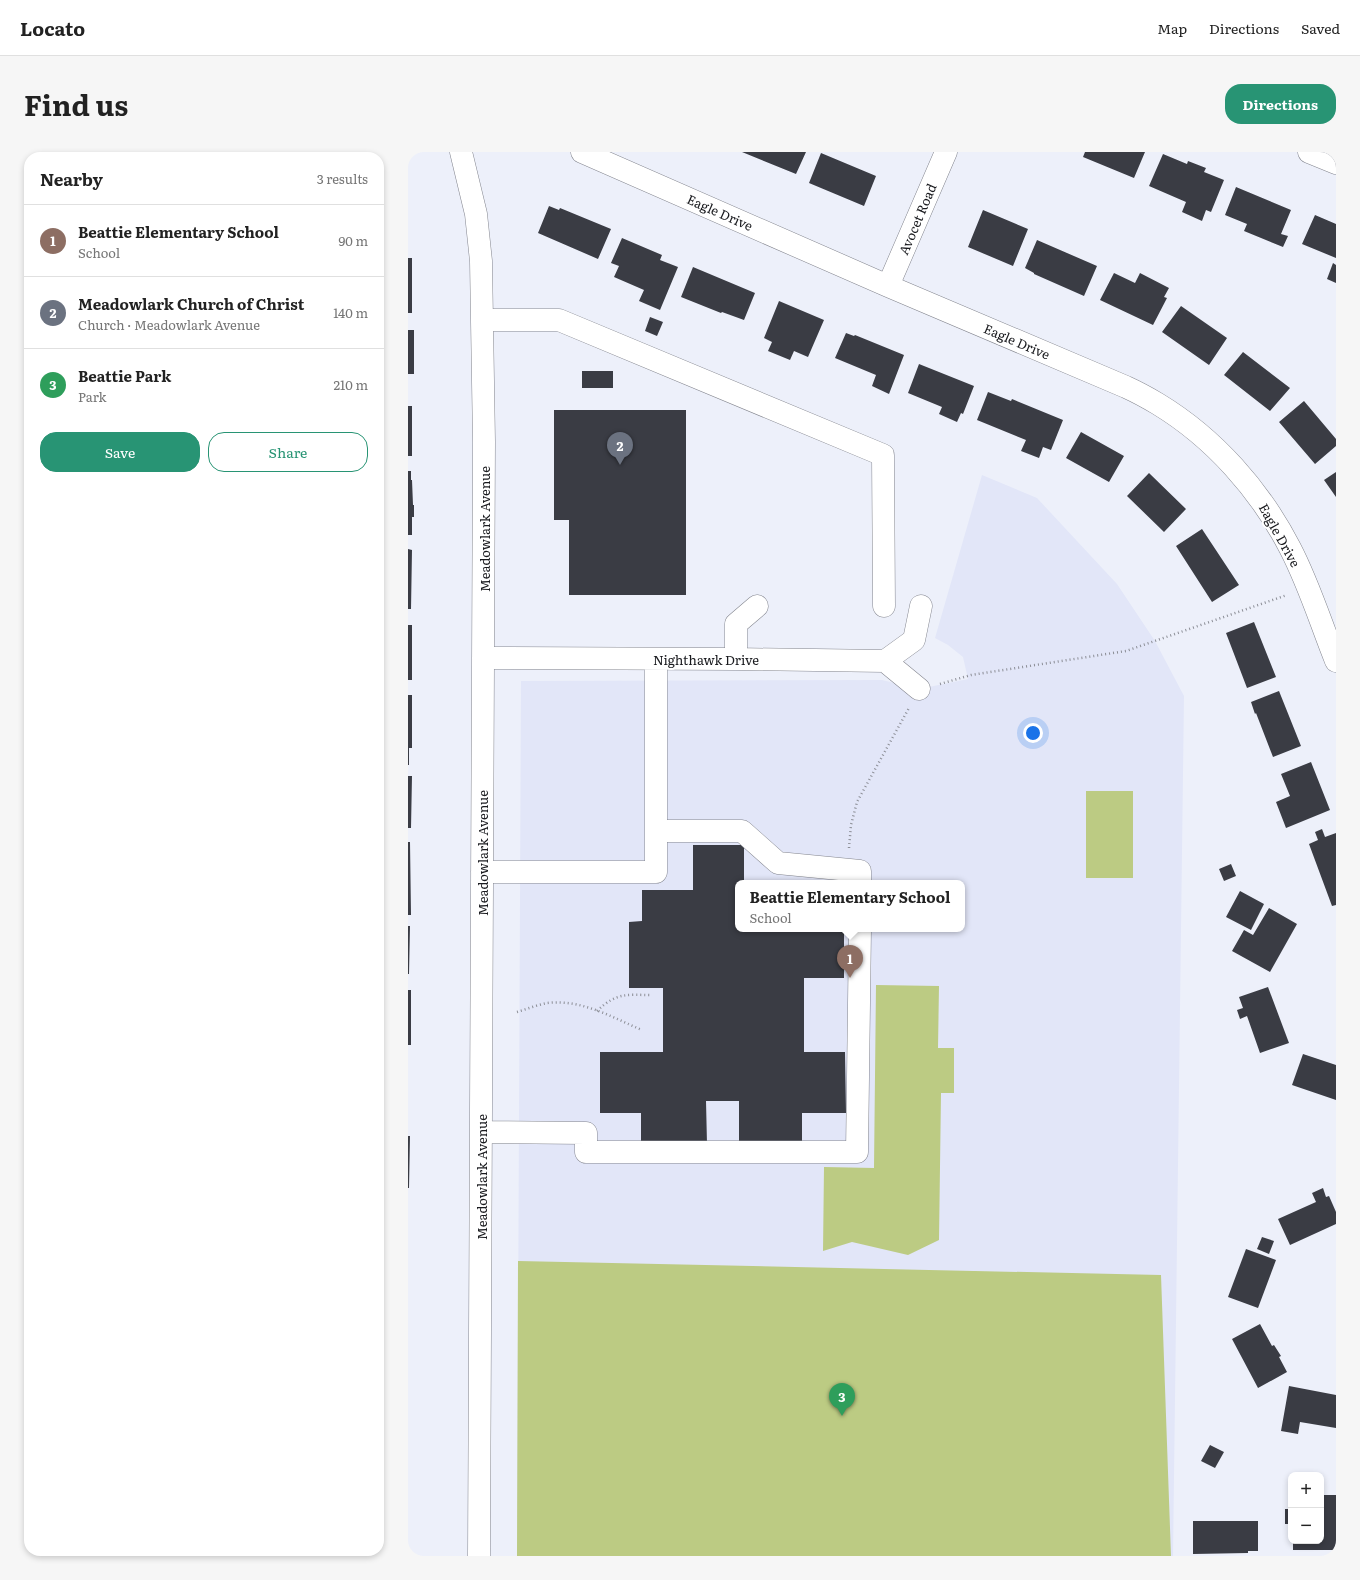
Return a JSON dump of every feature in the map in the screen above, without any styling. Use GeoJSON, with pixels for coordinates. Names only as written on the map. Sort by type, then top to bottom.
{"type":"FeatureCollection","features":[{"type":"Feature","properties":{"kind":"street","name":"Meadowlark Avenue"},"geometry":{"type":"LineString","coordinates":[[461,152],[476,214],[481,261],[484,442],[479,1556]]}},
{"type":"Feature","properties":{"kind":"street","name":"Eagle Drive"},"geometry":{"type":"LineString","coordinates":[[582,152],[888,286],[1126,387],[1159,404],[1189,426],[1217,450],[1251,486],[1272,517],[1329,623],[1336,661]]}},
{"type":"Feature","properties":{"kind":"street","name":"Avocet Road"},"geometry":{"type":"LineString","coordinates":[[888,286],[946,152]]}},
{"type":"Feature","properties":{"kind":"street"},"geometry":{"type":"LineString","coordinates":[[1309,152],[1336,163]]}},
{"type":"Feature","properties":{"kind":"street"},"geometry":{"type":"LineString","coordinates":[[482,320],[559,320],[883,455],[884,606]]}},
{"type":"Feature","properties":{"kind":"street"},"geometry":{"type":"LineString","coordinates":[[736,659],[736,624],[757,606]]}},
{"type":"Feature","properties":{"kind":"street"},"geometry":{"type":"LineString","coordinates":[[919,689],[885,661],[914,640],[921,606]]}},
{"type":"Feature","properties":{"kind":"street","name":"Nighthawk Drive"},"geometry":{"type":"LineString","coordinates":[[483,658],[885,661]]}},
{"type":"Feature","properties":{"kind":"street"},"geometry":{"type":"LineString","coordinates":[[482,872],[656,872],[656,659]]}},
{"type":"Feature","properties":{"kind":"street"},"geometry":{"type":"LineString","coordinates":[[656,831],[742,831],[778,863],[854,877]]}},
{"type":"Feature","properties":{"kind":"street"},"geometry":{"type":"LineString","coordinates":[[481,1132],[586,1133],[586,1152],[857,1152],[860,932]]}},
{"type":"Feature","properties":{"kind":"path"},"geometry":{"type":"LineString","coordinates":[[854,877],[850,825],[857,802],[919,689],[971,675],[1126,651],[1287,595]]}},
{"type":"Feature","properties":{"kind":"path"},"geometry":{"type":"LineString","coordinates":[[597,1011],[608,1001],[622,995],[652,995]]}},
{"type":"Feature","properties":{"kind":"path"},"geometry":{"type":"LineString","coordinates":[[517,1012],[546,1003],[565,1002],[584,1005],[642,1030]]}},
{"type":"Feature","properties":{"kind":"shaded area"},"geometry":{"type":"Polygon","coordinates":[[[982,475],[1037,498],[1117,584],[1155,641],[1184,696],[1173,1556],[517,1556],[521,681],[882,680],[919,689],[968,679],[963,657],[948,645],[935,638],[982,475]]]}},
{"type":"Feature","properties":{"kind":"green space"},"geometry":{"type":"Polygon","coordinates":[[[1086,791],[1133,791],[1133,878],[1086,878],[1086,791]]]}},
{"type":"Feature","properties":{"kind":"green space"},"geometry":{"type":"Polygon","coordinates":[[[876,985],[939,986],[938,1048],[954,1048],[954,1093],[941,1093],[939,1240],[908,1255],[852,1242],[823,1251],[824,1167],[874,1168],[876,985]]]}},
{"type":"Feature","properties":{"kind":"green space"},"geometry":{"type":"Polygon","coordinates":[[[518,1261],[1161,1275],[1171,1556],[517,1556],[518,1261]]]}},
{"type":"Feature","properties":{"kind":"building"},"geometry":{"type":"Polygon","coordinates":[[[742,152],[806,152],[796,174],[742,152]]]}},
{"type":"Feature","properties":{"kind":"building"},"geometry":{"type":"Polygon","coordinates":[[[1085,152],[1145,152],[1134,178],[1083,157],[1085,152]]]}},
{"type":"Feature","properties":{"kind":"building"},"geometry":{"type":"Polygon","coordinates":[[[821,153],[876,176],[864,206],[809,183],[821,153]]]}},
{"type":"Feature","properties":{"kind":"building"},"geometry":{"type":"Polygon","coordinates":[[[1163,154],[1187,164],[1188,161],[1206,168],[1204,172],[1224,180],[1211,212],[1206,210],[1202,221],[1182,212],[1186,202],[1149,186],[1163,154]]]}},
{"type":"Feature","properties":{"kind":"building"},"geometry":{"type":"Polygon","coordinates":[[[1236,187],[1291,210],[1281,234],[1288,236],[1283,247],[1244,231],[1247,224],[1225,215],[1236,187]]]}},
{"type":"Feature","properties":{"kind":"building"},"geometry":{"type":"Polygon","coordinates":[[[549,206],[559,210],[560,208],[611,229],[598,259],[538,233],[549,206]]]}},
{"type":"Feature","properties":{"kind":"building"},"geometry":{"type":"Polygon","coordinates":[[[983,210],[1028,229],[1013,266],[968,247],[983,210]]]}},
{"type":"Feature","properties":{"kind":"building"},"geometry":{"type":"Polygon","coordinates":[[[1315,215],[1336,224],[1336,258],[1302,244],[1315,215]]]}},
{"type":"Feature","properties":{"kind":"building"},"geometry":{"type":"Polygon","coordinates":[[[622,238],[662,255],[660,260],[678,267],[660,310],[639,301],[644,290],[614,277],[619,266],[611,263],[622,238]]]}},
{"type":"Feature","properties":{"kind":"building"},"geometry":{"type":"Polygon","coordinates":[[[1037,240],[1097,266],[1084,296],[1034,274],[1025,268],[1037,240]]]}},
{"type":"Feature","properties":{"kind":"building"},"geometry":{"type":"Polygon","coordinates":[[[408,258],[412,258],[412,313],[408,313],[408,258]]]}},
{"type":"Feature","properties":{"kind":"building"},"geometry":{"type":"Polygon","coordinates":[[[1333,263],[1336,265],[1336,283],[1327,279],[1333,263]]]}},
{"type":"Feature","properties":{"kind":"building"},"geometry":{"type":"Polygon","coordinates":[[[693,267],[755,293],[744,320],[722,312],[721,313],[681,297],[693,267]]]}},
{"type":"Feature","properties":{"kind":"building"},"geometry":{"type":"Polygon","coordinates":[[[1114,273],[1135,283],[1140,273],[1169,288],[1164,297],[1167,298],[1153,325],[1100,300],[1114,273]]]}},
{"type":"Feature","properties":{"kind":"building"},"geometry":{"type":"Polygon","coordinates":[[[779,301],[824,320],[808,357],[794,351],[790,360],[768,351],[772,342],[764,338],[779,301]]]}},
{"type":"Feature","properties":{"kind":"building"},"geometry":{"type":"Polygon","coordinates":[[[1181,306],[1227,338],[1209,365],[1162,332],[1181,306]]]}},
{"type":"Feature","properties":{"kind":"building"},"geometry":{"type":"Polygon","coordinates":[[[650,317],[663,322],[657,336],[645,331],[650,317]]]}},
{"type":"Feature","properties":{"kind":"building"},"geometry":{"type":"Polygon","coordinates":[[[408,330],[414,330],[414,374],[408,374],[408,330]]]}},
{"type":"Feature","properties":{"kind":"building"},"geometry":{"type":"Polygon","coordinates":[[[846,333],[855,335],[904,355],[889,394],[872,386],[876,375],[835,358],[846,333]]]}},
{"type":"Feature","properties":{"kind":"building"},"geometry":{"type":"Polygon","coordinates":[[[1243,352],[1290,388],[1270,411],[1224,375],[1243,352]]]}},
{"type":"Feature","properties":{"kind":"building"},"geometry":{"type":"Polygon","coordinates":[[[919,364],[974,386],[963,414],[961,413],[957,422],[939,414],[942,407],[908,393],[919,364]]]}},
{"type":"Feature","properties":{"kind":"building"},"geometry":{"type":"Polygon","coordinates":[[[582,371],[613,371],[613,388],[582,388],[582,371]]]}},
{"type":"Feature","properties":{"kind":"building"},"geometry":{"type":"Polygon","coordinates":[[[988,392],[1011,401],[1012,399],[1063,420],[1051,450],[1043,447],[1039,458],[1021,451],[1026,440],[977,420],[988,392]]]}},
{"type":"Feature","properties":{"kind":"building"},"geometry":{"type":"Polygon","coordinates":[[[1304,401],[1336,439],[1336,446],[1315,464],[1279,422],[1304,401]]]}},
{"type":"Feature","properties":{"kind":"building"},"geometry":{"type":"Polygon","coordinates":[[[408,406],[412,406],[412,456],[408,456],[408,406]]]}},
{"type":"Feature","properties":{"kind":"building"},"geometry":{"type":"Polygon","coordinates":[[[554,410],[686,410],[686,595],[569,595],[569,520],[554,520],[554,410]]]}},
{"type":"Feature","properties":{"kind":"building"},"geometry":{"type":"Polygon","coordinates":[[[1081,432],[1124,456],[1109,482],[1066,458],[1081,432]]]}},
{"type":"Feature","properties":{"kind":"building"},"geometry":{"type":"Polygon","coordinates":[[[408,471],[411,471],[414,505],[412,535],[408,535],[408,471]]]}},
{"type":"Feature","properties":{"kind":"building"},"geometry":{"type":"Polygon","coordinates":[[[1336,472],[1336,497],[1324,480],[1336,472]]]}},
{"type":"Feature","properties":{"kind":"building"},"geometry":{"type":"Polygon","coordinates":[[[1149,473],[1186,509],[1164,532],[1127,496],[1149,473]]]}},
{"type":"Feature","properties":{"kind":"building"},"geometry":{"type":"Polygon","coordinates":[[[1202,529],[1239,585],[1212,602],[1176,546],[1202,529]]]}},
{"type":"Feature","properties":{"kind":"building"},"geometry":{"type":"Polygon","coordinates":[[[408,549],[412,550],[411,609],[408,609],[408,549]]]}},
{"type":"Feature","properties":{"kind":"building"},"geometry":{"type":"Polygon","coordinates":[[[1254,622],[1276,677],[1247,688],[1226,633],[1254,622]]]}},
{"type":"Feature","properties":{"kind":"building"},"geometry":{"type":"Polygon","coordinates":[[[408,625],[412,625],[412,680],[408,680],[408,625]]]}},
{"type":"Feature","properties":{"kind":"building"},"geometry":{"type":"Polygon","coordinates":[[[1279,691],[1301,746],[1273,757],[1251,702],[1279,691]]]}},
{"type":"Feature","properties":{"kind":"building"},"geometry":{"type":"Polygon","coordinates":[[[408,695],[412,695],[412,748],[409,748],[409,765],[408,765],[408,695]]]}},
{"type":"Feature","properties":{"kind":"building"},"geometry":{"type":"Polygon","coordinates":[[[1311,762],[1330,810],[1286,828],[1276,802],[1290,796],[1281,774],[1311,762]]]}},
{"type":"Feature","properties":{"kind":"building"},"geometry":{"type":"Polygon","coordinates":[[[408,776],[412,776],[411,828],[408,828],[408,776]]]}},
{"type":"Feature","properties":{"kind":"building"},"geometry":{"type":"Polygon","coordinates":[[[1322,829],[1325,837],[1336,833],[1336,905],[1332,906],[1309,844],[1318,840],[1315,832],[1322,829]]]}},
{"type":"Feature","properties":{"kind":"building"},"geometry":{"type":"Polygon","coordinates":[[[408,842],[410,842],[411,915],[408,915],[408,842]]]}},
{"type":"Feature","properties":{"kind":"building"},"geometry":{"type":"Polygon","coordinates":[[[693,845],[744,845],[744,880],[735,880],[735,932],[844,932],[844,978],[804,978],[804,1052],[845,1052],[846,1113],[802,1113],[802,1146],[739,1146],[739,1101],[706,1101],[707,1144],[641,1144],[641,1113],[600,1113],[600,1052],[663,1052],[663,988],[629,988],[629,922],[642,921],[642,890],[693,890],[693,845]]]}},
{"type":"Feature","properties":{"kind":"building"},"geometry":{"type":"Polygon","coordinates":[[[1231,864],[1236,876],[1224,881],[1219,869],[1231,864]]]}},
{"type":"Feature","properties":{"kind":"building"},"geometry":{"type":"Polygon","coordinates":[[[1240,891],[1264,904],[1251,930],[1226,917],[1240,891]]]}},
{"type":"Feature","properties":{"kind":"building"},"geometry":{"type":"Polygon","coordinates":[[[1269,908],[1297,924],[1270,972],[1232,951],[1244,930],[1253,935],[1269,908]]]}},
{"type":"Feature","properties":{"kind":"building"},"geometry":{"type":"Polygon","coordinates":[[[408,926],[410,926],[409,974],[408,974],[408,926]]]}},
{"type":"Feature","properties":{"kind":"building"},"geometry":{"type":"Polygon","coordinates":[[[1268,987],[1289,1043],[1260,1053],[1247,1016],[1240,1019],[1237,1010],[1243,1008],[1239,997],[1268,987]]]}},
{"type":"Feature","properties":{"kind":"building"},"geometry":{"type":"Polygon","coordinates":[[[408,990],[411,990],[411,1045],[408,1045],[408,990]]]}},
{"type":"Feature","properties":{"kind":"building"},"geometry":{"type":"Polygon","coordinates":[[[1303,1054],[1336,1065],[1336,1100],[1292,1085],[1303,1054]]]}},
{"type":"Feature","properties":{"kind":"building"},"geometry":{"type":"Polygon","coordinates":[[[408,1136],[410,1136],[409,1188],[408,1188],[408,1136]]]}},
{"type":"Feature","properties":{"kind":"building"},"geometry":{"type":"Polygon","coordinates":[[[1323,1188],[1326,1197],[1329,1196],[1336,1212],[1336,1224],[1290,1245],[1278,1219],[1316,1202],[1312,1193],[1323,1188]]]}},
{"type":"Feature","properties":{"kind":"building"},"geometry":{"type":"Polygon","coordinates":[[[1262,1237],[1274,1241],[1269,1254],[1257,1249],[1262,1237]]]}},
{"type":"Feature","properties":{"kind":"building"},"geometry":{"type":"Polygon","coordinates":[[[1246,1249],[1276,1260],[1258,1308],[1228,1297],[1246,1249]]]}},
{"type":"Feature","properties":{"kind":"building"},"geometry":{"type":"Polygon","coordinates":[[[1260,1324],[1272,1346],[1274,1345],[1281,1356],[1279,1357],[1287,1372],[1258,1388],[1232,1339],[1260,1324]]]}},
{"type":"Feature","properties":{"kind":"building"},"geometry":{"type":"Polygon","coordinates":[[[1289,1386],[1336,1395],[1336,1428],[1300,1422],[1298,1434],[1281,1431],[1289,1386]]]}},
{"type":"Feature","properties":{"kind":"building"},"geometry":{"type":"Polygon","coordinates":[[[1210,1445],[1224,1452],[1215,1468],[1201,1461],[1210,1445]]]}},
{"type":"Feature","properties":{"kind":"building"},"geometry":{"type":"Polygon","coordinates":[[[1324,1495],[1336,1495],[1336,1550],[1293,1550],[1293,1544],[1324,1544],[1324,1495]]]}},
{"type":"Feature","properties":{"kind":"building"},"geometry":{"type":"Polygon","coordinates":[[[1285,1509],[1288,1509],[1288,1524],[1285,1524],[1285,1509]]]}},
{"type":"Feature","properties":{"kind":"building"},"geometry":{"type":"Polygon","coordinates":[[[1193,1521],[1258,1521],[1258,1551],[1248,1551],[1248,1553],[1193,1554],[1193,1521]]]}},
{"type":"Feature","properties":{"kind":"place","name":"Meadowlark Church of Christ"},"geometry":{"type":"Point","coordinates":[620,465]}},
{"type":"Feature","properties":{"kind":"place","name":"Beattie Elementary School"},"geometry":{"type":"Point","coordinates":[850,978]}},
{"type":"Feature","properties":{"kind":"place","name":"Beattie Park"},"geometry":{"type":"Point","coordinates":[842,1416]}}]}
